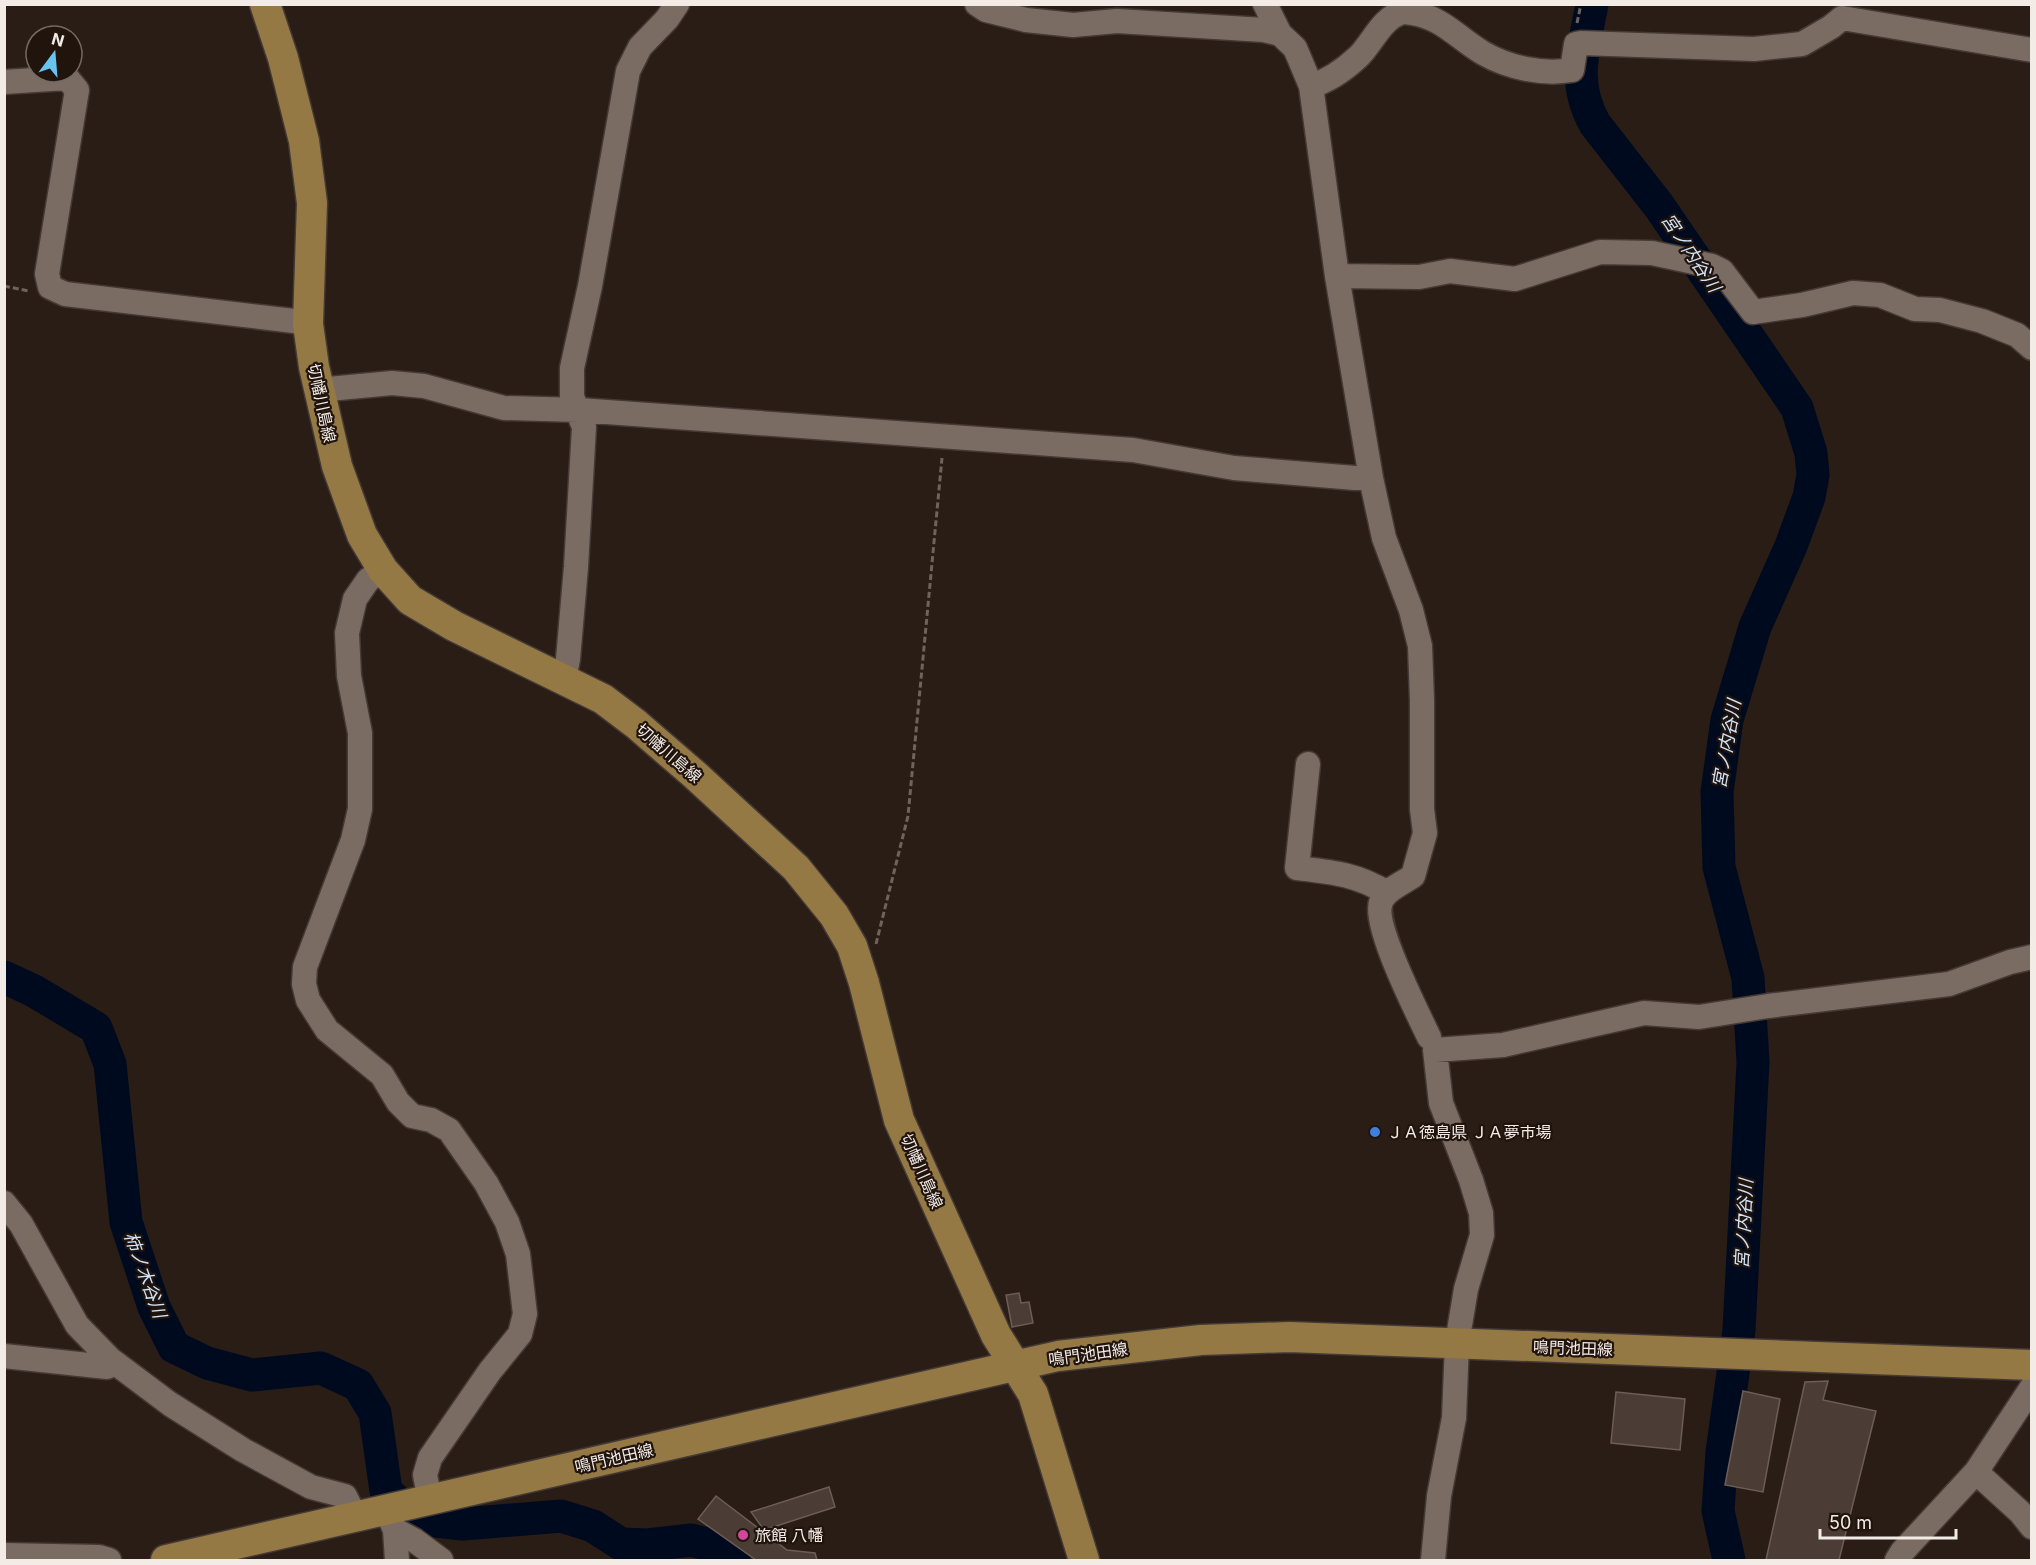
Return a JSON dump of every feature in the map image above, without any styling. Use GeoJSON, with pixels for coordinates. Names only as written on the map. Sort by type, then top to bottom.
{"type":"FeatureCollection","features":[{"type":"Feature","properties":{"kind":"main road","name":"切幡川島線"},"geometry":{"type":"LineString","coordinates":[[265,4],[283,58],[304,141],[312,203],[308,324],[318,390],[337,466],[362,535],[383,570],[410,600],[454,626],[603,699],[695,775],[796,868],[834,915],[852,946],[864,983],[899,1120],[996,1335],[1036,1403],[1084,1560]]}},
{"type":"Feature","properties":{"kind":"main road","name":"鳴門池田線"},"geometry":{"type":"LineString","coordinates":[[166,1560],[355,1516],[403,1510],[1058,1356],[1202,1340],[1289,1337],[2031,1365]]}},
{"type":"Feature","properties":{"kind":"street"},"geometry":{"type":"LineString","coordinates":[[564,680],[576,567],[584,439],[584,427],[572,397],[572,368],[590,286],[627,70],[640,47],[667,19],[676,4]]}},
{"type":"Feature","properties":{"kind":"street"},"geometry":{"type":"LineString","coordinates":[[978,4],[986,10],[1038,21],[1073,25],[1117,21],[1264,30],[1280,34]]}},
{"type":"Feature","properties":{"kind":"street"},"geometry":{"type":"LineString","coordinates":[[1265,4],[1280,34],[1295,48],[1311,86],[1337,276],[1371,478],[1383,538],[1411,610],[1420,646],[1422,809],[1425,833],[1413,876],[1387,893],[1380,903],[1380,918],[1405,988],[1429,1037]]}},
{"type":"Feature","properties":{"kind":"street"},"geometry":{"type":"LineString","coordinates":[[1311,86],[1325,82],[1358,57],[1386,22],[1403,12],[1422,15],[1449,27],[1482,53],[1506,64],[1555,73],[1572,70],[1576,44],[1754,49],[1802,44],[1842,18],[2031,50]]}},
{"type":"Feature","properties":{"kind":"street"},"geometry":{"type":"LineString","coordinates":[[4,82],[67,78],[77,90],[47,274],[50,287],[65,294],[308,324]]}},
{"type":"Feature","properties":{"kind":"street"},"geometry":{"type":"LineString","coordinates":[[1337,276],[1419,277],[1450,271],[1515,279],[1600,252],[1652,253],[1712,266],[1722,271],[1753,312],[1802,305],[1854,293],[1880,295],[1915,309],[1940,310],[1982,321],[2017,336],[2031,348]]}},
{"type":"Feature","properties":{"kind":"street"},"geometry":{"type":"LineString","coordinates":[[318,390],[392,383],[424,386],[504,408],[579,410],[1133,450],[1233,468],[1371,478]]}},
{"type":"Feature","properties":{"kind":"street"},"geometry":{"type":"LineString","coordinates":[[383,570],[368,580],[355,599],[347,633],[349,676],[360,733],[360,809],[353,840],[305,967],[304,984],[308,1000],[327,1030],[382,1075],[398,1102],[412,1116],[431,1120],[449,1130],[486,1183],[507,1222],[518,1254],[525,1314],[520,1334],[490,1371],[430,1458],[425,1474],[403,1510],[397,1560]]}},
{"type":"Feature","properties":{"kind":"street"},"geometry":{"type":"LineString","coordinates":[[1308,764],[1296,868],[1343,873],[1371,882],[1387,893]]}},
{"type":"Feature","properties":{"kind":"street"},"geometry":{"type":"LineString","coordinates":[[1433,1560],[1439,1496],[1454,1418],[1457,1343],[1466,1288],[1482,1235],[1481,1213],[1471,1180],[1441,1103],[1436,1050],[1503,1045],[1644,1013],[1699,1017],[1767,1006],[1949,984],[2010,962],[2031,957]]}},
{"type":"Feature","properties":{"kind":"street"},"geometry":{"type":"LineString","coordinates":[[4,1203],[21,1224],[77,1325],[110,1359],[170,1404],[243,1450],[311,1487],[345,1497],[355,1516]]}},
{"type":"Feature","properties":{"kind":"street"},"geometry":{"type":"LineString","coordinates":[[4,1356],[107,1367],[110,1359]]}},
{"type":"Feature","properties":{"kind":"street"},"geometry":{"type":"LineString","coordinates":[[1897,1560],[1976,1472],[2031,1387]]}},
{"type":"Feature","properties":{"kind":"street"},"geometry":{"type":"LineString","coordinates":[[1976,1472],[2019,1512],[2031,1527]]}},
{"type":"Feature","properties":{"kind":"street"},"geometry":{"type":"LineString","coordinates":[[403,1510],[414,1540],[441,1560]]}},
{"type":"Feature","properties":{"kind":"street"},"geometry":{"type":"LineString","coordinates":[[4,1555],[99,1557],[109,1560]]}},
{"type":"Feature","properties":{"kind":"path"},"geometry":{"type":"LineString","coordinates":[[875,950],[908,816],[944,435]]}},
{"type":"Feature","properties":{"kind":"building"},"geometry":{"type":"Polygon","coordinates":[[[1019,1293],[1021,1303],[1029,1302],[1033,1323],[1012,1327],[1006,1295],[1019,1293]]]}},
{"type":"Feature","properties":{"kind":"building"},"geometry":{"type":"Polygon","coordinates":[[[1828,1381],[1823,1400],[1876,1411],[1839,1560],[1766,1560],[1805,1382],[1828,1381]]]}},
{"type":"Feature","properties":{"kind":"building"},"geometry":{"type":"Polygon","coordinates":[[[1743,1391],[1780,1399],[1763,1492],[1725,1485],[1743,1391]]]}},
{"type":"Feature","properties":{"kind":"building"},"geometry":{"type":"Polygon","coordinates":[[[1616,1392],[1685,1399],[1680,1450],[1611,1443],[1616,1392]]]}},
{"type":"Feature","properties":{"kind":"building","name":"旅館 八幡"},"geometry":{"type":"Polygon","coordinates":[[[829,1487],[835,1507],[764,1530],[751,1512],[829,1487]]]}},
{"type":"Feature","properties":{"kind":"building","name":"旅館 八幡"},"geometry":{"type":"Polygon","coordinates":[[[716,1496],[787,1550],[815,1553],[817,1560],[756,1560],[698,1519],[716,1496]]]}},
{"type":"Feature","properties":{"kind":"waterway","name":"宮ノ内谷川"},"geometry":{"type":"LineString","coordinates":[[1592,4],[1583,51],[1581,79],[1583,94],[1595,124],[1659,206],[1797,408],[1811,453],[1813,475],[1809,497],[1791,546],[1755,627],[1727,720],[1717,792],[1719,867],[1748,978],[1753,1062],[1739,1330],[1722,1452],[1718,1511],[1729,1560]]}},
{"type":"Feature","properties":{"kind":"waterway","name":"柿ノ木谷川"},"geometry":{"type":"LineString","coordinates":[[4,977],[34,991],[96,1028],[110,1064],[126,1222],[154,1307],[174,1347],[207,1363],[252,1375],[321,1368],[358,1385],[375,1413],[386,1491],[416,1519],[463,1524],[561,1516],[593,1526],[621,1544],[648,1545],[691,1540],[718,1547],[734,1560]]}},
{"type":"Feature","properties":{"kind":"place","name":"ＪＡ徳島県 ＪＡ夢市場"},"geometry":{"type":"Point","coordinates":[1375,1132]}},
{"type":"Feature","properties":{"kind":"place","name":"旅館 八幡"},"geometry":{"type":"Point","coordinates":[743,1535]}}]}
